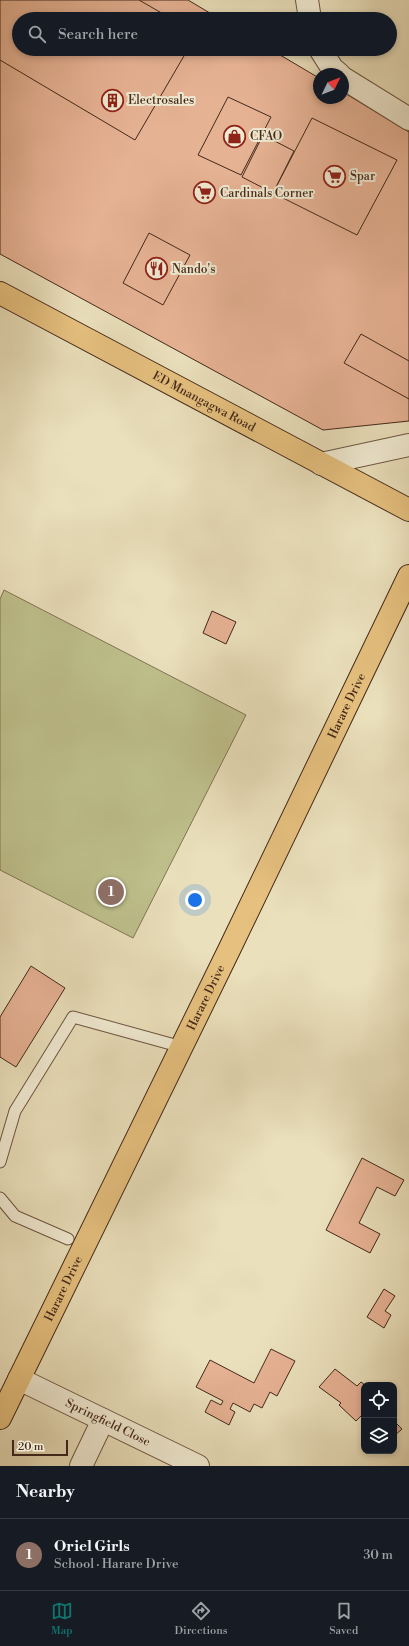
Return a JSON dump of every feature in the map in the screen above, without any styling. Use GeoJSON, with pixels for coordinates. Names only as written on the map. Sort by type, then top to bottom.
{"type":"FeatureCollection","features":[{"type":"Feature","properties":{"kind":"main road","name":"ED Mnangagwa Road"},"geometry":{"type":"LineString","coordinates":[[0,293],[409,510]]}},
{"type":"Feature","properties":{"kind":"main road","name":"Harare Drive"},"geometry":{"type":"LineString","coordinates":[[0,1418],[182,1047],[409,576]]}},
{"type":"Feature","properties":{"kind":"street"},"geometry":{"type":"LineString","coordinates":[[307,0],[309,12]]}},
{"type":"Feature","properties":{"kind":"street"},"geometry":{"type":"LineString","coordinates":[[324,56],[332,68]]}},
{"type":"Feature","properties":{"kind":"street"},"geometry":{"type":"LineString","coordinates":[[349,82],[409,119]]}},
{"type":"Feature","properties":{"kind":"street"},"geometry":{"type":"LineString","coordinates":[[321,464],[409,445]]}},
{"type":"Feature","properties":{"kind":"street","name":"Springfield Close"},"geometry":{"type":"LineString","coordinates":[[19,1379],[198,1466]]}},
{"type":"Feature","properties":{"kind":"street"},"geometry":{"type":"LineString","coordinates":[[81,1466],[103,1420]]}},
{"type":"Feature","properties":{"kind":"lane"},"geometry":{"type":"LineString","coordinates":[[0,1162],[15,1111],[73,1017],[182,1047]]}},
{"type":"Feature","properties":{"kind":"lane"},"geometry":{"type":"LineString","coordinates":[[0,1198],[15,1216],[68,1239]]}},
{"type":"Feature","properties":{"kind":"green space"},"geometry":{"type":"Polygon","coordinates":[[[4,590],[246,715],[133,938],[0,870],[0,599],[4,590]]]}},
{"type":"Feature","properties":{"kind":"building","name":"Cardinals Corner"},"geometry":{"type":"Polygon","coordinates":[[[0,0],[188,0],[208,12],[12,12],[12,56],[282,56],[313,74],[313,104],[349,104],[349,96],[409,132],[409,421],[323,430],[0,254],[0,0]]]}},
{"type":"Feature","properties":{"kind":"building","name":"Electrosales"},"geometry":{"type":"Polygon","coordinates":[[[0,0],[139,0],[160,12],[12,12],[12,56],[184,56],[135,140],[0,60],[0,0]]]}},
{"type":"Feature","properties":{"kind":"building","name":"CFAO"},"geometry":{"type":"Polygon","coordinates":[[[228,97],[271,117],[241,175],[198,155],[228,97]]]}},
{"type":"Feature","properties":{"kind":"building","name":"Spar"},"geometry":{"type":"Polygon","coordinates":[[[312,118],[397,160],[357,235],[273,193],[312,118]]]}},
{"type":"Feature","properties":{"kind":"building"},"geometry":{"type":"Polygon","coordinates":[[[263,135],[294,151],[273,193],[242,177],[263,135]]]}},
{"type":"Feature","properties":{"kind":"building","name":"Nando's"},"geometry":{"type":"Polygon","coordinates":[[[149,233],[190,255],[163,305],[123,283],[149,233]]]}},
{"type":"Feature","properties":{"kind":"building"},"geometry":{"type":"Polygon","coordinates":[[[361,334],[409,361],[409,399],[344,363],[361,334]]]}},
{"type":"Feature","properties":{"kind":"building"},"geometry":{"type":"Polygon","coordinates":[[[212,611],[236,622],[226,644],[203,633],[212,611]]]}},
{"type":"Feature","properties":{"kind":"building"},"geometry":{"type":"Polygon","coordinates":[[[31,966],[65,988],[16,1067],[0,1057],[0,1017],[31,966]]]}},
{"type":"Feature","properties":{"kind":"building"},"geometry":{"type":"Polygon","coordinates":[[[362,1158],[404,1180],[395,1196],[377,1187],[359,1223],[380,1234],[370,1253],[326,1230],[362,1158]]]}},
{"type":"Feature","properties":{"kind":"building"},"geometry":{"type":"Polygon","coordinates":[[[384,1289],[395,1296],[385,1311],[391,1315],[384,1328],[367,1317],[384,1289]]]}},
{"type":"Feature","properties":{"kind":"building"},"geometry":{"type":"Polygon","coordinates":[[[271,1349],[295,1361],[277,1396],[270,1392],[262,1408],[254,1404],[250,1412],[233,1403],[230,1409],[235,1412],[229,1425],[205,1412],[211,1400],[221,1405],[223,1401],[196,1387],[210,1360],[254,1383],[271,1349]]]}},
{"type":"Feature","properties":{"kind":"building"},"geometry":{"type":"Polygon","coordinates":[[[335,1369],[357,1386],[361,1382],[361,1416],[356,1421],[339,1405],[341,1403],[319,1387],[335,1369]]]}},
{"type":"Feature","properties":{"kind":"building"},"geometry":{"type":"Polygon","coordinates":[[[397,1424],[402,1429],[397,1433],[397,1424]]]}},
{"type":"Feature","properties":{"kind":"place","name":"Electrosales"},"geometry":{"type":"Point","coordinates":[113,100]}},
{"type":"Feature","properties":{"kind":"place","name":"CFAO"},"geometry":{"type":"Point","coordinates":[235,136]}},
{"type":"Feature","properties":{"kind":"place","name":"Spar"},"geometry":{"type":"Point","coordinates":[335,176]}},
{"type":"Feature","properties":{"kind":"place","name":"Cardinals Corner"},"geometry":{"type":"Point","coordinates":[204,193]}},
{"type":"Feature","properties":{"kind":"place","name":"Nando's"},"geometry":{"type":"Point","coordinates":[156,269]}},
{"type":"Feature","properties":{"kind":"place","name":"Oriel Girls"},"geometry":{"type":"Point","coordinates":[111,892]}}]}
